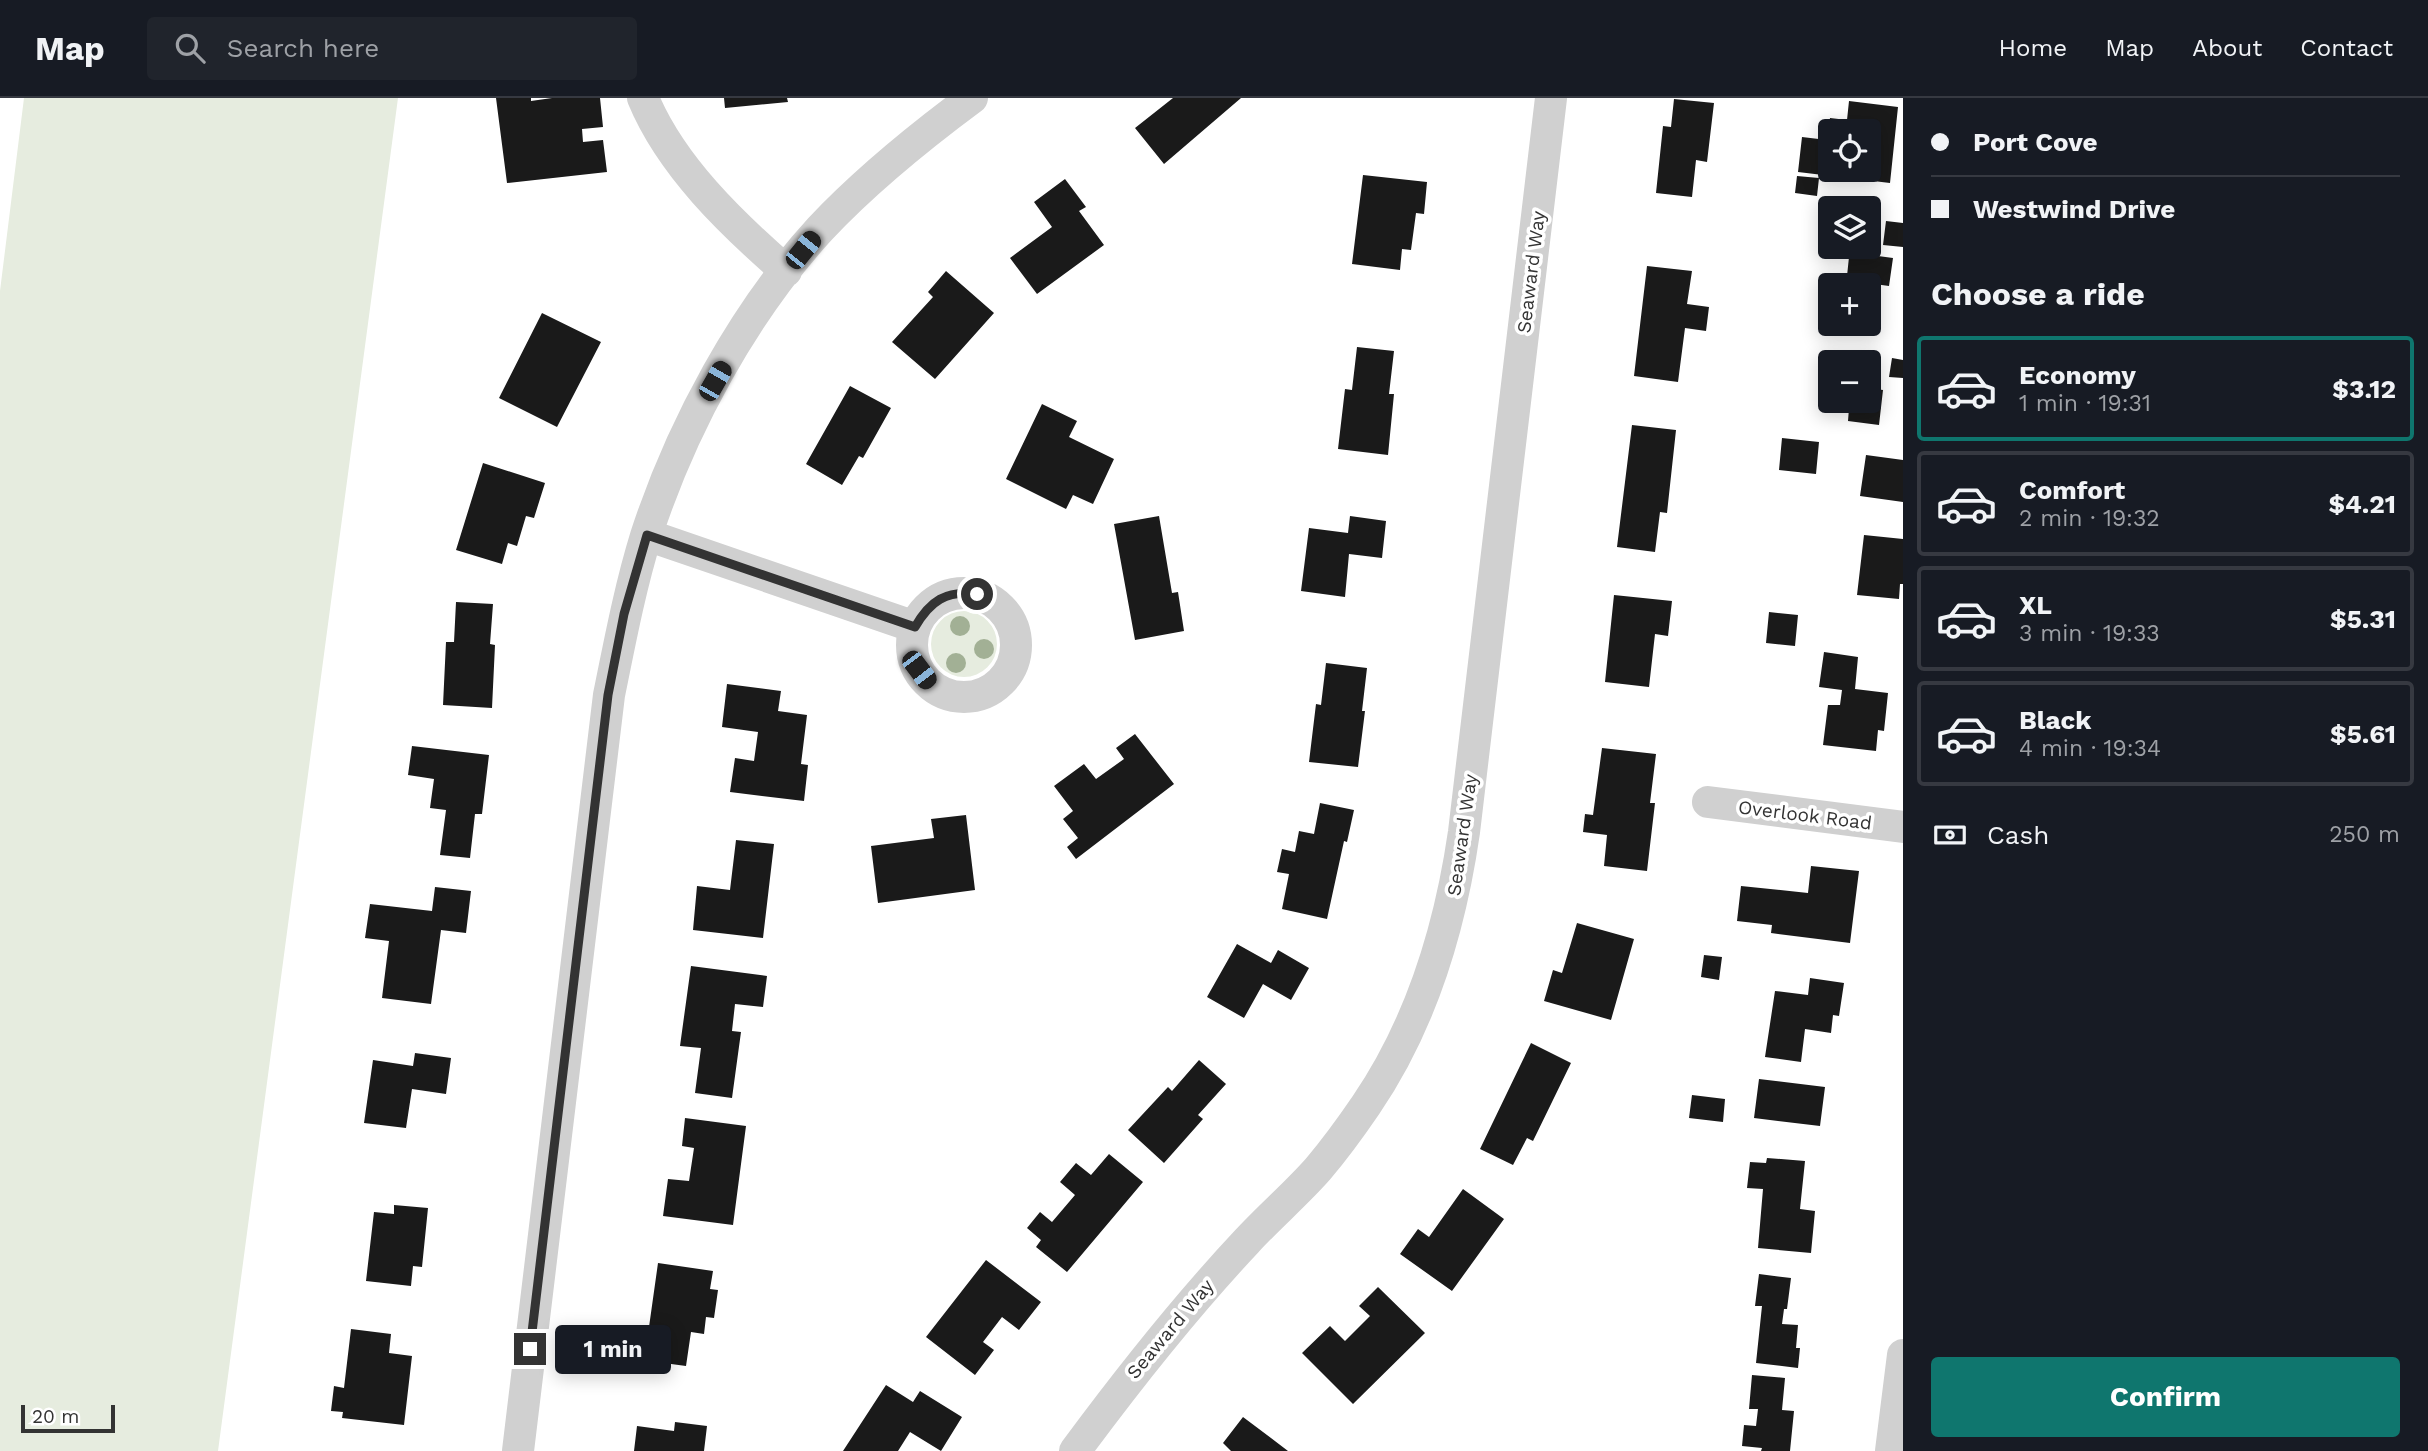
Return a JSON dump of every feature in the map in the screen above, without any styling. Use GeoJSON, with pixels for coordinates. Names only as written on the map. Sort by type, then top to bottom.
{"type":"FeatureCollection","features":[{"type":"Feature","properties":{"kind":"street"},"geometry":{"type":"LineString","coordinates":[[643,98],[661,131],[713,203],[786,271]]}},
{"type":"Feature","properties":{"kind":"street"},"geometry":{"type":"LineString","coordinates":[[518,1451],[608,695],[624,614],[647,535],[671,470],[706,396],[747,325],[786,271],[820,230],[883,167],[972,98]]}},
{"type":"Feature","properties":{"kind":"street","name":"Seaward Way"},"geometry":{"type":"LineString","coordinates":[[1075,1451],[1129,1376],[1165,1333],[1247,1241],[1318,1168],[1366,1105],[1410,1028],[1426,990],[1454,895],[1463,841],[1551,98]]}},
{"type":"Feature","properties":{"kind":"street"},"geometry":{"type":"LineString","coordinates":[[647,535],[915,627]]}},
{"type":"Feature","properties":{"kind":"street","name":"Overlook Road"},"geometry":{"type":"LineString","coordinates":[[1708,802],[1903,827]]}},
{"type":"Feature","properties":{"kind":"street"},"geometry":{"type":"LineString","coordinates":[[1891,1451],[1903,1355]]}},
{"type":"Feature","properties":{"kind":"shaded area"},"geometry":{"type":"Polygon","coordinates":[[[24,98],[398,98],[218,1451],[0,1451],[0,291],[24,98]]]}},
{"type":"Feature","properties":{"kind":"shaded area"},"geometry":{"type":"Polygon","coordinates":[[[964,611],[977,614],[987,621],[994,631],[997,644],[994,657],[987,667],[977,674],[964,677],[951,674],[941,667],[934,657],[931,644],[934,631],[941,621],[951,614],[964,611]]]}},
{"type":"Feature","properties":{"kind":"building"},"geometry":{"type":"Polygon","coordinates":[[[496,98],[531,98],[531,101],[600,98],[603,127],[582,129],[583,142],[603,140],[607,172],[507,183],[496,98]]]}},
{"type":"Feature","properties":{"kind":"building"},"geometry":{"type":"Polygon","coordinates":[[[724,98],[787,98],[788,102],[725,108],[724,98]]]}},
{"type":"Feature","properties":{"kind":"building"},"geometry":{"type":"Polygon","coordinates":[[[1173,98],[1241,98],[1164,164],[1135,128],[1173,98]]]}},
{"type":"Feature","properties":{"kind":"building"},"geometry":{"type":"Polygon","coordinates":[[[1674,99],[1714,103],[1707,162],[1696,160],[1692,197],[1656,193],[1663,126],[1671,127],[1674,99]]]}},
{"type":"Feature","properties":{"kind":"building"},"geometry":{"type":"Polygon","coordinates":[[[1849,101],[1898,107],[1890,183],[1881,182],[1881,119],[1847,119],[1849,101]]]}},
{"type":"Feature","properties":{"kind":"building"},"geometry":{"type":"Polygon","coordinates":[[[1802,137],[1818,139],[1818,174],[1798,172],[1802,137]]]}},
{"type":"Feature","properties":{"kind":"building"},"geometry":{"type":"Polygon","coordinates":[[[1363,175],[1427,182],[1424,214],[1416,213],[1411,250],[1402,249],[1400,270],[1352,264],[1363,175]]]}},
{"type":"Feature","properties":{"kind":"building"},"geometry":{"type":"Polygon","coordinates":[[[1797,176],[1818,178],[1817,196],[1795,193],[1797,176]]]}},
{"type":"Feature","properties":{"kind":"building"},"geometry":{"type":"Polygon","coordinates":[[[1065,179],[1086,207],[1079,211],[1104,245],[1037,294],[1010,258],[1052,227],[1034,202],[1065,179]]]}},
{"type":"Feature","properties":{"kind":"building"},"geometry":{"type":"Polygon","coordinates":[[[1886,221],[1903,223],[1903,247],[1883,245],[1886,221]]]}},
{"type":"Feature","properties":{"kind":"building"},"geometry":{"type":"Polygon","coordinates":[[[1893,258],[1889,286],[1881,285],[1881,273],[1847,273],[1849,259],[1893,258]]]}},
{"type":"Feature","properties":{"kind":"building"},"geometry":{"type":"Polygon","coordinates":[[[1647,266],[1692,271],[1687,304],[1709,307],[1706,331],[1685,328],[1678,382],[1634,376],[1647,266]]]}},
{"type":"Feature","properties":{"kind":"building"},"geometry":{"type":"Polygon","coordinates":[[[946,271],[994,313],[935,379],[892,342],[933,297],[928,292],[946,271]]]}},
{"type":"Feature","properties":{"kind":"building"},"geometry":{"type":"Polygon","coordinates":[[[542,313],[601,342],[557,427],[499,398],[542,313]]]}},
{"type":"Feature","properties":{"kind":"building"},"geometry":{"type":"Polygon","coordinates":[[[1357,347],[1394,351],[1389,394],[1394,394],[1388,455],[1338,449],[1345,389],[1352,390],[1357,347]]]}},
{"type":"Feature","properties":{"kind":"building"},"geometry":{"type":"Polygon","coordinates":[[[1892,358],[1903,360],[1903,378],[1889,377],[1892,358]]]}},
{"type":"Feature","properties":{"kind":"building"},"geometry":{"type":"Polygon","coordinates":[[[850,386],[891,408],[863,458],[859,456],[842,485],[806,464],[850,386]]]}},
{"type":"Feature","properties":{"kind":"building"},"geometry":{"type":"Polygon","coordinates":[[[1042,404],[1077,421],[1069,437],[1114,459],[1093,504],[1073,495],[1066,509],[1006,479],[1042,404]]]}},
{"type":"Feature","properties":{"kind":"building"},"geometry":{"type":"Polygon","coordinates":[[[1849,413],[1880,413],[1879,425],[1848,421],[1849,413]]]}},
{"type":"Feature","properties":{"kind":"building"},"geometry":{"type":"Polygon","coordinates":[[[1632,425],[1676,430],[1667,513],[1660,512],[1655,552],[1617,547],[1632,425]]]}},
{"type":"Feature","properties":{"kind":"building"},"geometry":{"type":"Polygon","coordinates":[[[1782,438],[1819,442],[1816,474],[1779,470],[1782,438]]]}},
{"type":"Feature","properties":{"kind":"building"},"geometry":{"type":"Polygon","coordinates":[[[1866,455],[1903,460],[1903,502],[1860,496],[1866,455]]]}},
{"type":"Feature","properties":{"kind":"building"},"geometry":{"type":"Polygon","coordinates":[[[483,463],[545,483],[534,518],[526,516],[517,546],[508,543],[502,564],[456,550],[483,463]]]}},
{"type":"Feature","properties":{"kind":"building"},"geometry":{"type":"Polygon","coordinates":[[[1159,516],[1172,593],[1178,592],[1184,631],[1135,640],[1114,524],[1159,516]]]}},
{"type":"Feature","properties":{"kind":"building"},"geometry":{"type":"Polygon","coordinates":[[[1350,516],[1386,521],[1382,558],[1349,554],[1345,597],[1301,591],[1309,528],[1348,533],[1350,516]]]}},
{"type":"Feature","properties":{"kind":"building"},"geometry":{"type":"Polygon","coordinates":[[[1864,535],[1903,539],[1903,584],[1900,584],[1899,599],[1857,595],[1864,535]]]}},
{"type":"Feature","properties":{"kind":"building"},"geometry":{"type":"Polygon","coordinates":[[[1614,595],[1672,601],[1668,636],[1655,634],[1649,687],[1605,682],[1614,595]]]}},
{"type":"Feature","properties":{"kind":"building"},"geometry":{"type":"Polygon","coordinates":[[[456,602],[493,604],[490,644],[495,645],[492,708],[443,705],[446,642],[454,642],[456,602]]]}},
{"type":"Feature","properties":{"kind":"building"},"geometry":{"type":"Polygon","coordinates":[[[1769,612],[1798,615],[1795,646],[1766,643],[1769,612]]]}},
{"type":"Feature","properties":{"kind":"building"},"geometry":{"type":"Polygon","coordinates":[[[1824,652],[1858,657],[1855,689],[1888,693],[1884,731],[1878,730],[1876,751],[1823,745],[1828,705],[1840,705],[1842,690],[1819,687],[1824,652]]]}},
{"type":"Feature","properties":{"kind":"building"},"geometry":{"type":"Polygon","coordinates":[[[1326,663],[1367,668],[1358,767],[1309,762],[1316,704],[1321,705],[1326,663]]]}},
{"type":"Feature","properties":{"kind":"building"},"geometry":{"type":"Polygon","coordinates":[[[727,684],[781,691],[778,711],[807,715],[801,764],[808,765],[804,801],[730,792],[735,758],[754,761],[758,732],[722,727],[727,684]]]}},
{"type":"Feature","properties":{"kind":"building"},"geometry":{"type":"Polygon","coordinates":[[[1135,734],[1174,784],[1076,859],[1067,847],[1078,838],[1063,819],[1073,811],[1054,786],[1084,764],[1096,779],[1124,759],[1116,748],[1135,734]]]}},
{"type":"Feature","properties":{"kind":"building"},"geometry":{"type":"Polygon","coordinates":[[[412,746],[489,755],[482,814],[475,814],[470,858],[440,855],[446,810],[430,808],[434,779],[408,775],[412,746]]]}},
{"type":"Feature","properties":{"kind":"building"},"geometry":{"type":"Polygon","coordinates":[[[1602,748],[1656,754],[1650,803],[1655,803],[1647,871],[1604,866],[1607,835],[1583,832],[1585,814],[1593,815],[1602,748]]]}},
{"type":"Feature","properties":{"kind":"building"},"geometry":{"type":"Polygon","coordinates":[[[1320,803],[1354,810],[1347,842],[1344,841],[1327,919],[1282,909],[1289,874],[1277,872],[1282,849],[1295,852],[1299,831],[1314,834],[1320,803]]]}},
{"type":"Feature","properties":{"kind":"building"},"geometry":{"type":"Polygon","coordinates":[[[966,815],[975,890],[878,903],[871,846],[934,838],[931,819],[966,815]]]}},
{"type":"Feature","properties":{"kind":"building"},"geometry":{"type":"Polygon","coordinates":[[[736,840],[774,844],[763,938],[693,930],[697,886],[730,890],[736,840]]]}},
{"type":"Feature","properties":{"kind":"building"},"geometry":{"type":"Polygon","coordinates":[[[1811,866],[1859,871],[1850,943],[1771,933],[1772,925],[1737,921],[1741,886],[1808,893],[1811,866]]]}},
{"type":"Feature","properties":{"kind":"building"},"geometry":{"type":"Polygon","coordinates":[[[435,887],[471,891],[466,933],[441,930],[431,1004],[382,998],[389,941],[365,938],[370,904],[432,911],[435,887]]]}},
{"type":"Feature","properties":{"kind":"building"},"geometry":{"type":"Polygon","coordinates":[[[1577,923],[1634,939],[1611,1020],[1544,1001],[1553,970],[1562,973],[1577,923]]]}},
{"type":"Feature","properties":{"kind":"building"},"geometry":{"type":"Polygon","coordinates":[[[1237,944],[1271,963],[1278,950],[1309,968],[1291,1000],[1263,984],[1244,1018],[1207,997],[1237,944]]]}},
{"type":"Feature","properties":{"kind":"building"},"geometry":{"type":"Polygon","coordinates":[[[1704,955],[1722,957],[1719,980],[1701,977],[1704,955]]]}},
{"type":"Feature","properties":{"kind":"building"},"geometry":{"type":"Polygon","coordinates":[[[691,966],[767,976],[763,1007],[735,1004],[732,1031],[741,1032],[732,1098],[695,1093],[701,1048],[680,1046],[691,966]]]}},
{"type":"Feature","properties":{"kind":"building"},"geometry":{"type":"Polygon","coordinates":[[[1810,978],[1844,983],[1839,1016],[1833,1015],[1831,1033],[1805,1029],[1801,1062],[1765,1057],[1775,991],[1808,995],[1810,978]]]}},
{"type":"Feature","properties":{"kind":"building"},"geometry":{"type":"Polygon","coordinates":[[[1531,1043],[1571,1063],[1533,1141],[1527,1138],[1513,1165],[1480,1149],[1531,1043]]]}},
{"type":"Feature","properties":{"kind":"building"},"geometry":{"type":"Polygon","coordinates":[[[415,1053],[451,1058],[446,1094],[412,1089],[406,1128],[364,1123],[373,1060],[413,1066],[415,1053]]]}},
{"type":"Feature","properties":{"kind":"building"},"geometry":{"type":"Polygon","coordinates":[[[1199,1060],[1226,1084],[1198,1115],[1203,1119],[1164,1163],[1128,1130],[1168,1087],[1172,1091],[1199,1060]]]}},
{"type":"Feature","properties":{"kind":"building"},"geometry":{"type":"Polygon","coordinates":[[[1759,1079],[1825,1087],[1820,1126],[1754,1118],[1759,1079]]]}},
{"type":"Feature","properties":{"kind":"building"},"geometry":{"type":"Polygon","coordinates":[[[1692,1095],[1725,1099],[1723,1122],[1689,1118],[1692,1095]]]}},
{"type":"Feature","properties":{"kind":"building"},"geometry":{"type":"Polygon","coordinates":[[[685,1118],[746,1126],[733,1225],[663,1216],[668,1179],[689,1181],[694,1148],[682,1146],[685,1118]]]}},
{"type":"Feature","properties":{"kind":"building"},"geometry":{"type":"Polygon","coordinates":[[[1109,1154],[1143,1182],[1067,1272],[1036,1247],[1041,1240],[1027,1228],[1040,1212],[1052,1222],[1075,1195],[1060,1182],[1076,1163],[1091,1175],[1109,1154]]]}},
{"type":"Feature","properties":{"kind":"building"},"geometry":{"type":"Polygon","coordinates":[[[1767,1158],[1805,1161],[1800,1209],[1815,1211],[1811,1253],[1758,1248],[1763,1189],[1747,1188],[1750,1162],[1766,1163],[1767,1158]]]}},
{"type":"Feature","properties":{"kind":"building"},"geometry":{"type":"Polygon","coordinates":[[[1463,1189],[1504,1219],[1452,1291],[1400,1254],[1418,1229],[1429,1237],[1463,1189]]]}},
{"type":"Feature","properties":{"kind":"building"},"geometry":{"type":"Polygon","coordinates":[[[394,1205],[428,1208],[422,1267],[413,1266],[411,1286],[366,1281],[374,1212],[394,1214],[394,1205]]]}},
{"type":"Feature","properties":{"kind":"building"},"geometry":{"type":"Polygon","coordinates":[[[986,1260],[1041,1302],[1019,1330],[1002,1317],[983,1342],[994,1350],[975,1375],[926,1337],[986,1260]]]}},
{"type":"Feature","properties":{"kind":"building"},"geometry":{"type":"Polygon","coordinates":[[[658,1263],[713,1271],[710,1289],[718,1290],[714,1318],[706,1317],[704,1334],[691,1332],[686,1366],[649,1361],[653,1327],[649,1327],[658,1263]]]}},
{"type":"Feature","properties":{"kind":"building"},"geometry":{"type":"Polygon","coordinates":[[[1759,1274],[1791,1278],[1782,1324],[1798,1325],[1798,1368],[1756,1363],[1762,1306],[1755,1306],[1759,1274]]]}},
{"type":"Feature","properties":{"kind":"building"},"geometry":{"type":"Polygon","coordinates":[[[1378,1287],[1425,1333],[1353,1404],[1302,1353],[1330,1326],[1345,1341],[1370,1316],[1359,1306],[1378,1287]]]}},
{"type":"Feature","properties":{"kind":"building"},"geometry":{"type":"Polygon","coordinates":[[[351,1329],[391,1334],[389,1353],[412,1356],[404,1425],[342,1418],[343,1412],[331,1411],[334,1386],[344,1388],[351,1329]]]}},
{"type":"Feature","properties":{"kind":"building"},"geometry":{"type":"Polygon","coordinates":[[[1752,1375],[1785,1378],[1782,1410],[1794,1411],[1790,1451],[1761,1451],[1762,1448],[1742,1446],[1744,1425],[1756,1426],[1758,1409],[1749,1409],[1752,1375]]]}},
{"type":"Feature","properties":{"kind":"building"},"geometry":{"type":"Polygon","coordinates":[[[886,1385],[913,1402],[920,1391],[962,1417],[941,1451],[910,1432],[898,1451],[843,1451],[886,1385]]]}},
{"type":"Feature","properties":{"kind":"building"},"geometry":{"type":"Polygon","coordinates":[[[1243,1417],[1288,1451],[1231,1451],[1223,1443],[1243,1417]]]}},
{"type":"Feature","properties":{"kind":"building"},"geometry":{"type":"Polygon","coordinates":[[[675,1422],[707,1426],[704,1451],[634,1451],[637,1426],[674,1431],[675,1422]]]}},
{"type":"Feature","properties":{"kind":"route"},"geometry":{"type":"LineString","coordinates":[[530,1349],[608,695],[624,614],[647,535],[915,627],[924,611],[938,600],[950,595],[977,594]]}}]}
